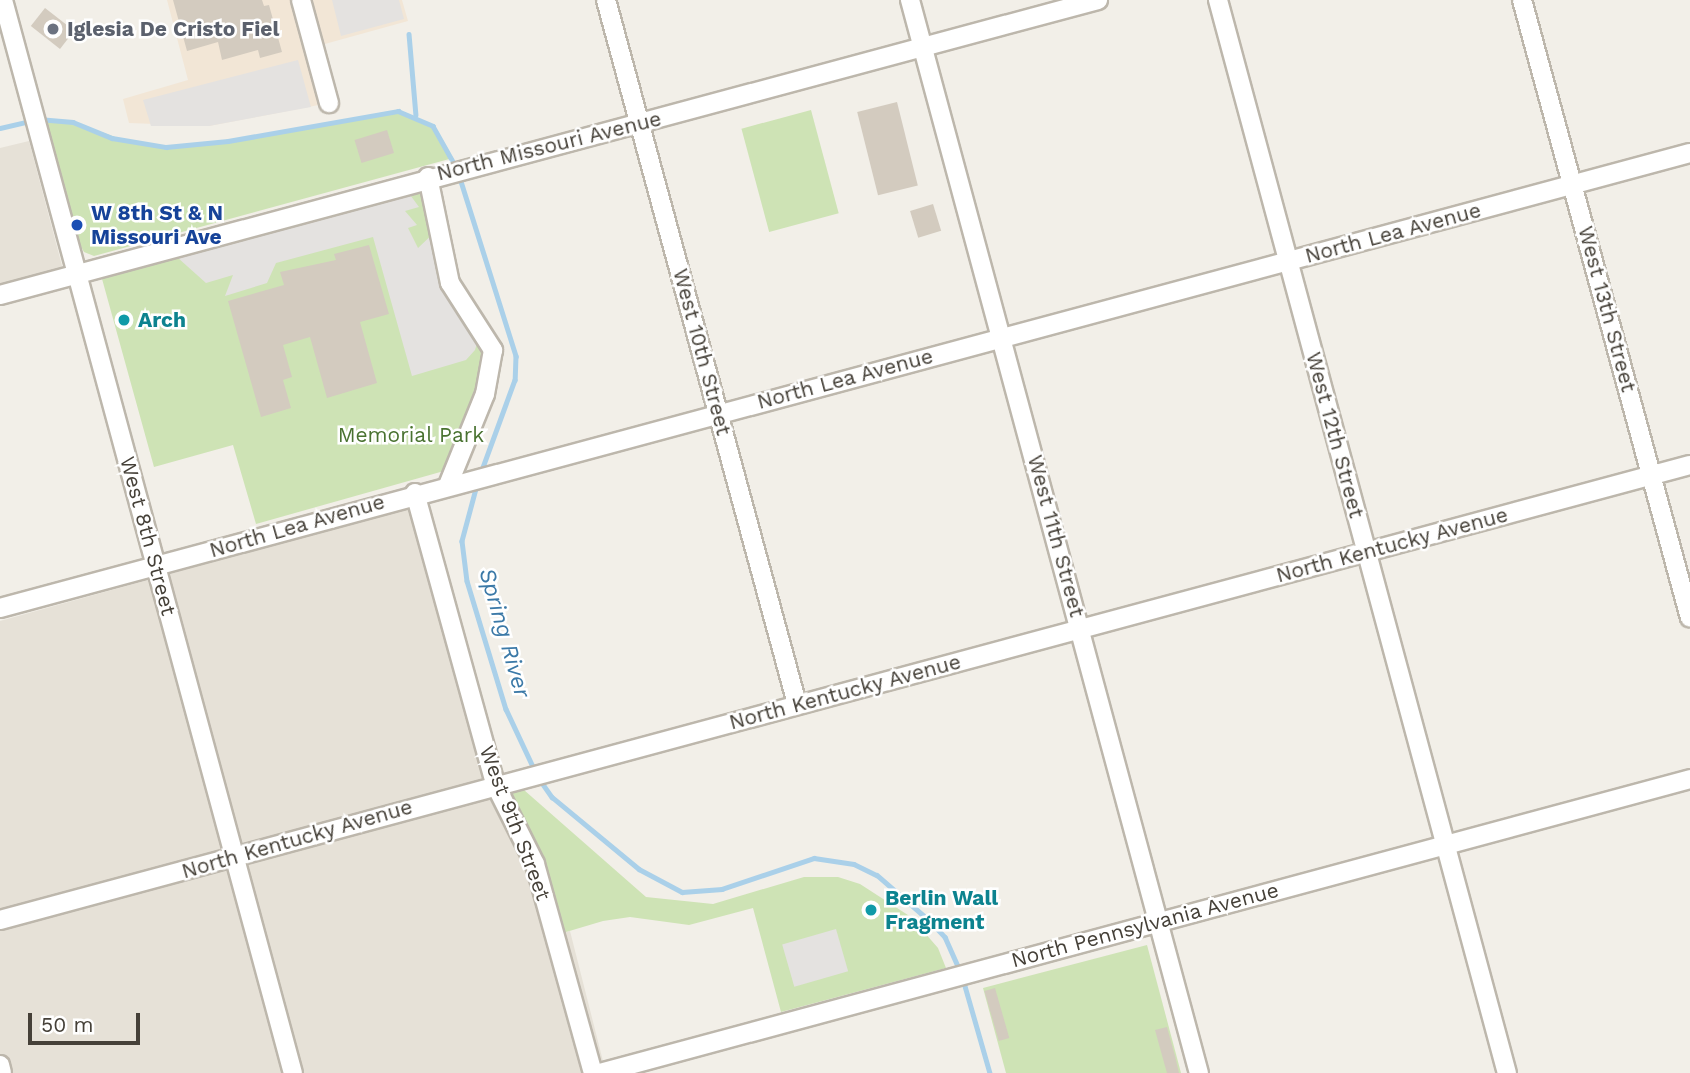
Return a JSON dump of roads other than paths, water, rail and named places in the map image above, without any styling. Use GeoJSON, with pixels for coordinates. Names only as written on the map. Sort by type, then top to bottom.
{"type":"FeatureCollection","features":[{"type":"Feature","properties":{"kind":"street","name":"West 8th Street"},"geometry":{"type":"LineString","coordinates":[[3,0],[293,1073]]}},
{"type":"Feature","properties":{"kind":"street"},"geometry":{"type":"LineString","coordinates":[[301,0],[330,103]]}},
{"type":"Feature","properties":{"kind":"street","name":"West 10th Street"},"geometry":{"type":"LineString","coordinates":[[606,0],[797,704]]}},
{"type":"Feature","properties":{"kind":"street","name":"West 11th Street"},"geometry":{"type":"LineString","coordinates":[[910,0],[1199,1073]]}},
{"type":"Feature","properties":{"kind":"street","name":"North Missouri Avenue"},"geometry":{"type":"LineString","coordinates":[[0,295],[428,177],[639,124],[1098,0]]}},
{"type":"Feature","properties":{"kind":"street","name":"West 12th Street"},"geometry":{"type":"LineString","coordinates":[[1217,0],[1507,1073]]}},
{"type":"Feature","properties":{"kind":"street","name":"West 13th Street"},"geometry":{"type":"LineString","coordinates":[[1522,0],[1690,618]]}},
{"type":"Feature","properties":{"kind":"street","name":"North Lea Avenue"},"geometry":{"type":"LineString","coordinates":[[0,608],[415,493],[1690,153]]}},
{"type":"Feature","properties":{"kind":"street"},"geometry":{"type":"LineString","coordinates":[[428,177],[450,283],[486,334],[492,351],[490,379],[453,484]]}},
{"type":"Feature","properties":{"kind":"street","name":"North Kentucky Avenue"},"geometry":{"type":"LineString","coordinates":[[0,920],[521,777],[1690,465]]}},
{"type":"Feature","properties":{"kind":"street","name":"West 9th Street"},"geometry":{"type":"LineString","coordinates":[[415,493],[495,784],[535,864],[593,1073]]}},
{"type":"Feature","properties":{"kind":"street","name":"North Pennsylvania Avenue"},"geometry":{"type":"LineString","coordinates":[[600,1073],[1690,779]]}},
{"type":"Feature","properties":{"kind":"street"},"geometry":{"type":"LineString","coordinates":[[0,1065],[2,1073]]}},
{"type":"Feature","properties":{"kind":"waterway"},"geometry":{"type":"LineString","coordinates":[[409,34],[416,115]]}},
{"type":"Feature","properties":{"kind":"waterway","name":"Spring River"},"geometry":{"type":"LineString","coordinates":[[38,119],[73,122],[112,138],[166,147],[228,141],[398,111],[433,126],[456,167]]}},
{"type":"Feature","properties":{"kind":"waterway","name":"Spring River"},"geometry":{"type":"LineString","coordinates":[[0,128],[30,121]]}},
{"type":"Feature","properties":{"kind":"waterway","name":"Spring River"},"geometry":{"type":"LineString","coordinates":[[459,175],[516,356],[515,380],[481,473]]}},
{"type":"Feature","properties":{"kind":"waterway","name":"Spring River"},"geometry":{"type":"LineString","coordinates":[[477,485],[462,541],[467,581],[506,709],[536,773]]}},
{"type":"Feature","properties":{"kind":"waterway","name":"Spring River"},"geometry":{"type":"LineString","coordinates":[[540,780],[552,797],[639,869],[682,892],[722,889],[814,858],[854,864],[877,875],[931,922],[945,937],[960,971]]}},
{"type":"Feature","properties":{"kind":"waterway","name":"Spring River"},"geometry":{"type":"LineString","coordinates":[[963,979],[990,1073]]}},
{"type":"Feature","properties":{"kind":"place","name":"Iglesia De Cristo Fiel"},"geometry":{"type":"Point","coordinates":[53,29]}},
{"type":"Feature","properties":{"kind":"place","name":"W 8th St & N Missouri Ave"},"geometry":{"type":"Point","coordinates":[77,225]}},
{"type":"Feature","properties":{"kind":"place","name":"Arch"},"geometry":{"type":"Point","coordinates":[124,320]}},
{"type":"Feature","properties":{"kind":"place","name":"Berlin Wall Fragment"},"geometry":{"type":"Point","coordinates":[871,910]}},
{"type":"Feature","properties":{"kind":"park label","name":"Memorial Park"},"geometry":{"type":"Point","coordinates":[411,435]}}]}
